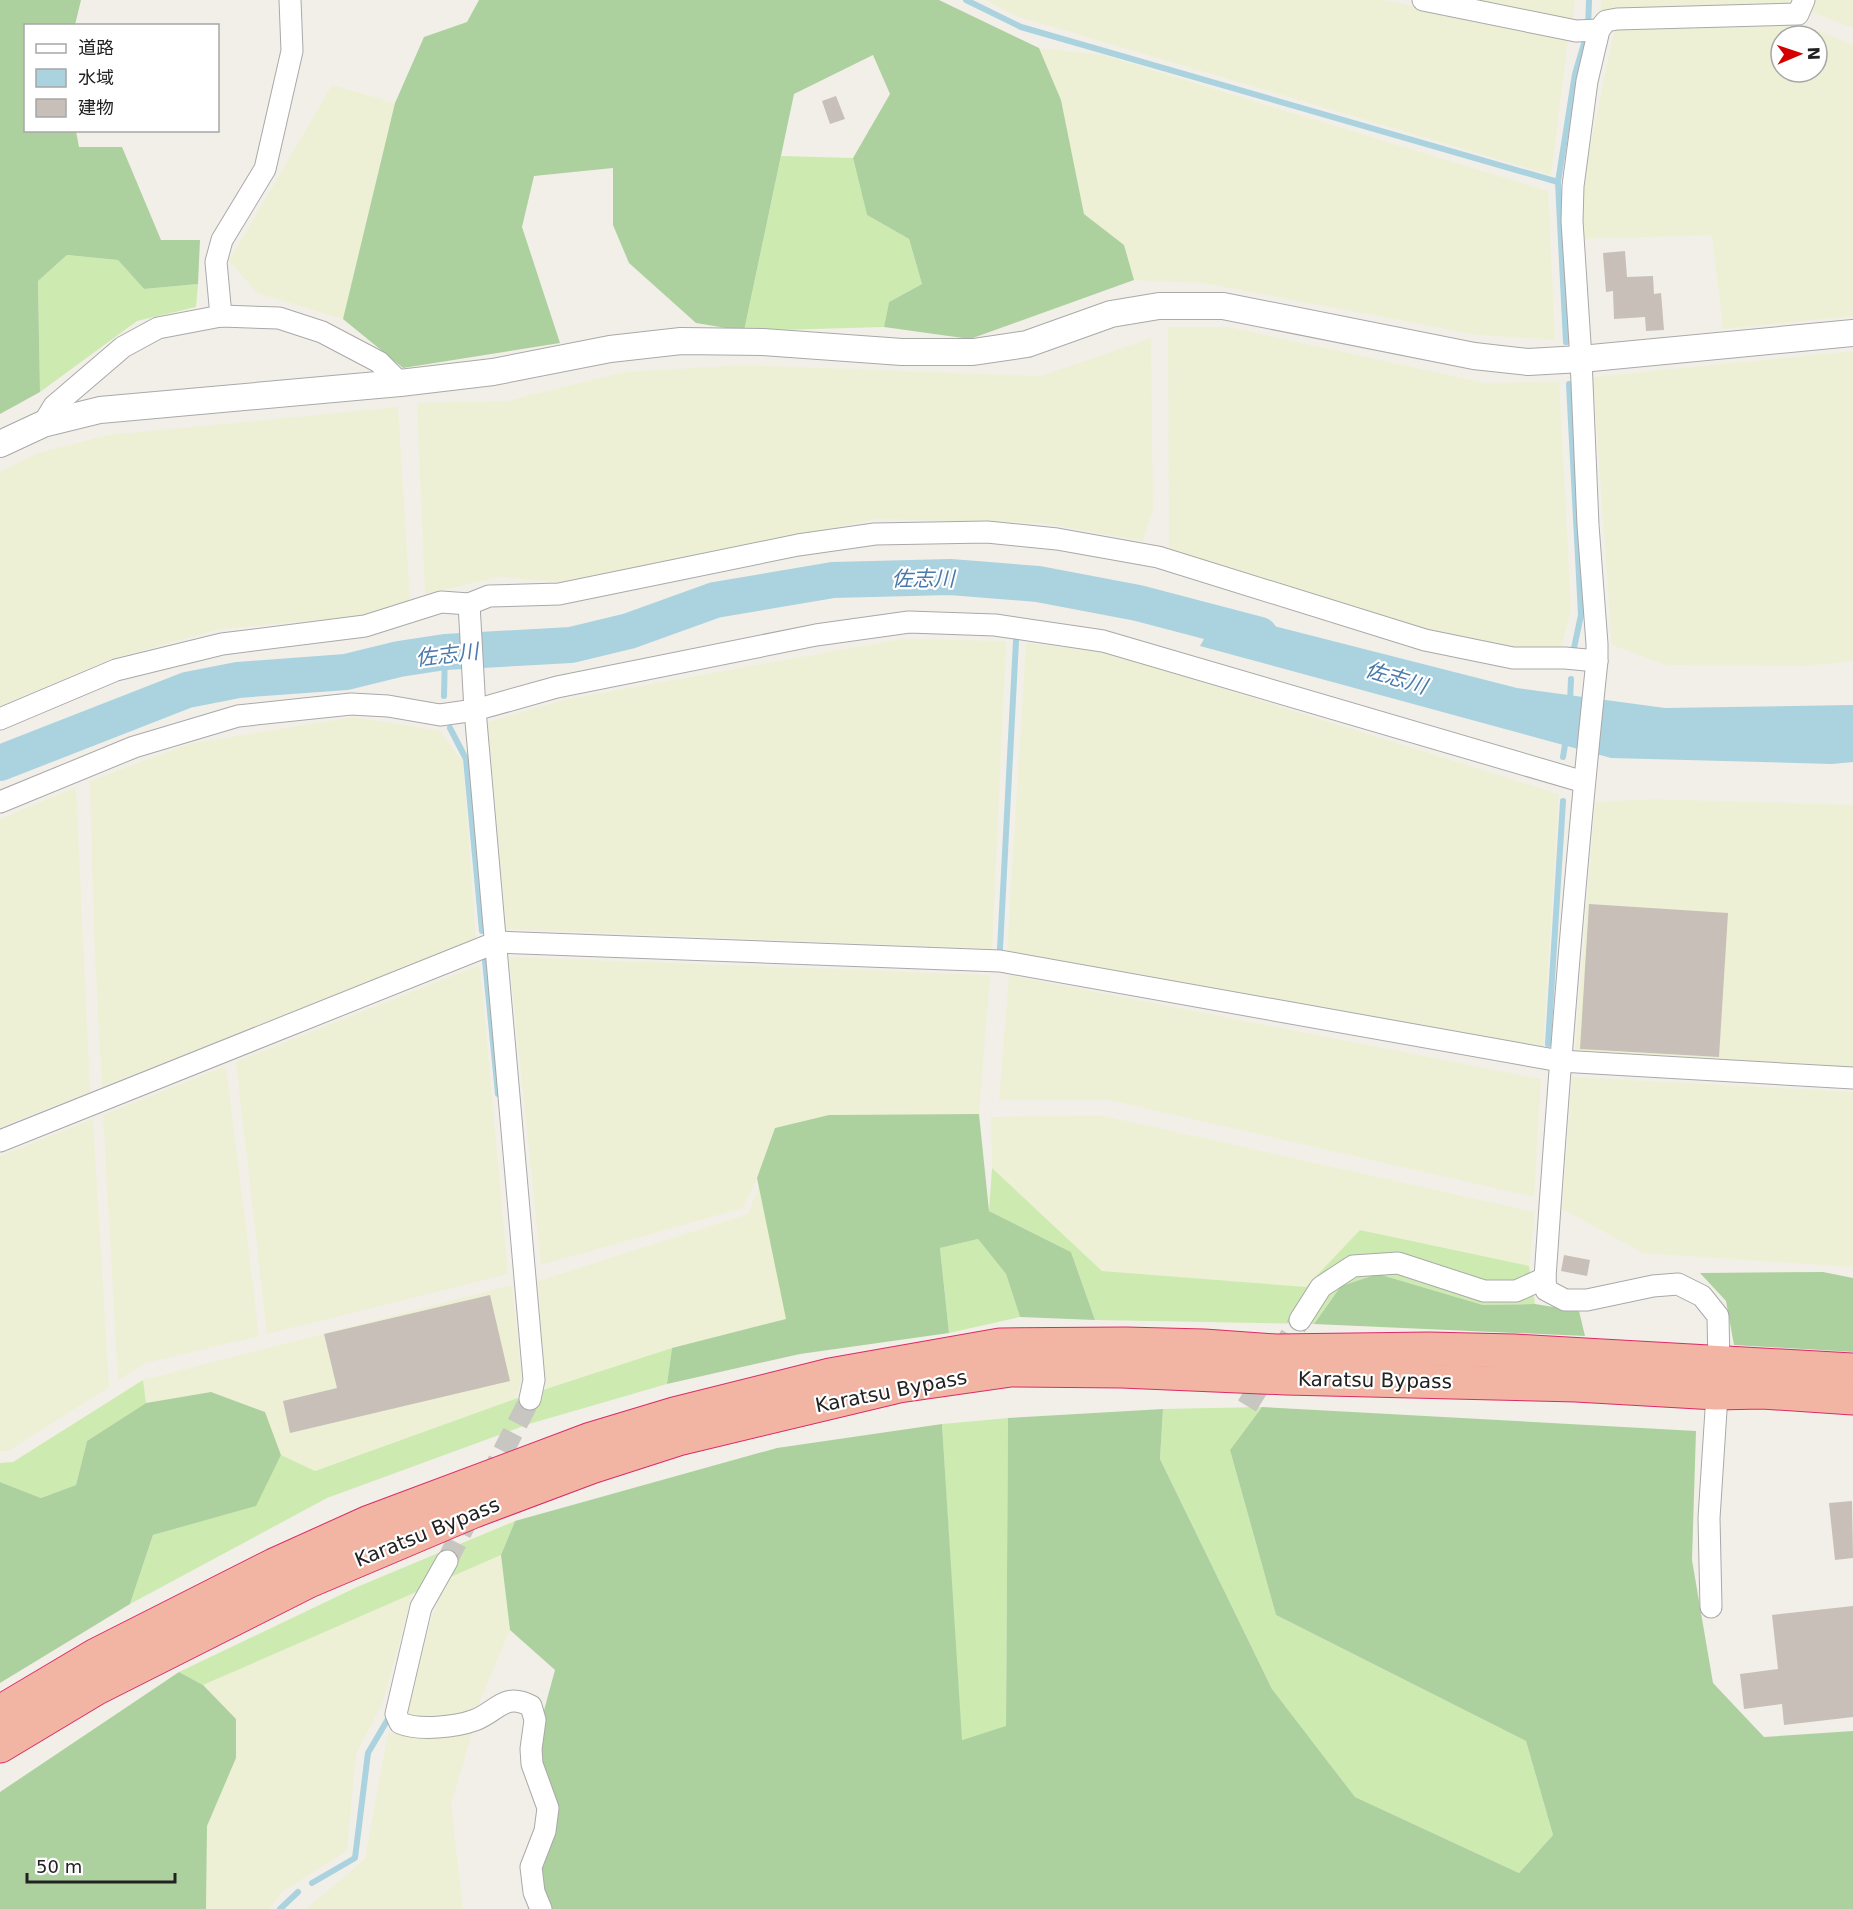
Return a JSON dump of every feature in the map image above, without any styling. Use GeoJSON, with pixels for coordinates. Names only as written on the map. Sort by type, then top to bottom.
{"type":"FeatureCollection","features":[{"type":"Feature","properties":{"kind":"highway","name":"Karatsu Bypass"},"geometry":{"type":"LineString","coordinates":[[0,1712],[96,1655],[274,1565],[367,1523],[591,1439],[674,1414],[830,1375],[1000,1346],[1204,1346],[1276,1351],[1429,1349],[1514,1351],[1718,1378],[1762,1392],[1853,1398]]}},
{"type":"Feature","properties":{"kind":"highway","name":"Karatsu Bypass"},"geometry":{"type":"LineString","coordinates":[[0,1746],[95,1689],[309,1581],[474,1511],[591,1467],[678,1439],[899,1386],[1011,1370],[1122,1371],[1286,1378],[1576,1385],[1853,1370]]}},
{"type":"Feature","properties":{"kind":"street"},"geometry":{"type":"LineString","coordinates":[[221,316],[216,262],[222,240],[265,169],[292,51],[290,0]]}},
{"type":"Feature","properties":{"kind":"street"},"geometry":{"type":"LineString","coordinates":[[1423,0],[1576,31],[1599,30]]}},
{"type":"Feature","properties":{"kind":"street"},"geometry":{"type":"LineString","coordinates":[[1711,1607],[1709,1518],[1718,1378],[1718,1316],[1702,1296],[1678,1284],[1653,1286],[1587,1300],[1565,1300],[1546,1290],[1560,1060],[1598,644],[1588,525],[1572,221],[1573,186],[1587,81],[1599,30],[1606,21],[1798,14],[1804,0]]}},
{"type":"Feature","properties":{"kind":"street"},"geometry":{"type":"LineString","coordinates":[[0,444],[43,424],[100,410],[400,383],[493,372],[610,349],[681,341],[763,342],[902,352],[973,352],[1027,344],[1112,314],[1159,306],[1223,306],[1474,356],[1528,362],[1853,333]]}},
{"type":"Feature","properties":{"kind":"street"},"geometry":{"type":"LineString","coordinates":[[43,424],[54,406],[123,347],[158,328],[221,316],[279,318],[322,332],[379,362],[400,383]]}},
{"type":"Feature","properties":{"kind":"street"},"geometry":{"type":"LineString","coordinates":[[0,720],[116,670],[222,644],[364,626],[441,602],[469,607],[489,596],[559,594],[798,544],[875,534],[987,532],[1057,538],[1158,557],[1425,640],[1513,658],[1565,658],[1597,661]]}},
{"type":"Feature","properties":{"kind":"street"},"geometry":{"type":"LineString","coordinates":[[469,607],[475,704],[534,1380],[530,1399]]}},
{"type":"Feature","properties":{"kind":"street"},"geometry":{"type":"LineString","coordinates":[[0,802],[134,747],[238,716],[351,704],[388,706],[440,715],[475,704],[816,634],[909,622],[995,625],[1102,641],[1584,782]]}},
{"type":"Feature","properties":{"kind":"street"},"geometry":{"type":"LineString","coordinates":[[0,1141],[496,942],[1000,961],[1560,1060],[1853,1078]]}},
{"type":"Feature","properties":{"kind":"street"},"geometry":{"type":"LineString","coordinates":[[1300,1320],[1321,1287],[1353,1266],[1398,1263],[1484,1291],[1516,1291],[1545,1278]]}},
{"type":"Feature","properties":{"kind":"street"},"geometry":{"type":"LineString","coordinates":[[447,1561],[422,1607],[396,1714],[400,1723],[411,1728],[454,1725],[476,1720],[507,1701],[520,1700],[531,1706],[535,1720],[531,1749],[532,1764],[548,1808],[545,1831],[531,1867],[534,1892],[540,1909]]}},
{"type":"Feature","properties":{"kind":"green space"},"geometry":{"type":"Polygon","coordinates":[[[0,0],[81,0],[75,24],[24,24],[24,132],[76,132],[79,147],[122,147],[161,240],[200,240],[198,284],[144,289],[118,260],[67,255],[38,281],[40,392],[0,414],[0,0]]]}},
{"type":"Feature","properties":{"kind":"green space"},"geometry":{"type":"Polygon","coordinates":[[[479,0],[939,0],[1039,48],[1061,100],[1084,214],[1124,245],[1134,280],[970,339],[884,327],[889,302],[922,284],[909,239],[867,215],[853,158],[890,94],[873,55],[794,94],[744,331],[696,323],[629,263],[613,225],[613,168],[534,176],[522,227],[560,343],[403,368],[343,319],[395,103],[424,37],[467,22],[479,0]]]}},
{"type":"Feature","properties":{"kind":"green space"},"geometry":{"type":"Polygon","coordinates":[[[986,0],[1384,0],[1568,39],[1551,175],[1016,16],[986,0]]]}},
{"type":"Feature","properties":{"kind":"green space"},"geometry":{"type":"Polygon","coordinates":[[[1477,0],[1575,0],[1573,21],[1477,0]]]}},
{"type":"Feature","properties":{"kind":"green space"},"geometry":{"type":"Polygon","coordinates":[[[1601,0],[1790,0],[1786,8],[1600,13],[1601,0]]]}},
{"type":"Feature","properties":{"kind":"green space"},"geometry":{"type":"Polygon","coordinates":[[[1809,0],[1853,0],[1853,28],[1805,9],[1809,0]]]}},
{"type":"Feature","properties":{"kind":"green space"},"geometry":{"type":"Polygon","coordinates":[[[1769,25],[1769,84],[1829,84],[1829,35],[1853,45],[1853,316],[1723,329],[1712,235],[1581,239],[1585,171],[1615,27],[1769,25]]]}},
{"type":"Feature","properties":{"kind":"green space"},"geometry":{"type":"Polygon","coordinates":[[[1039,48],[1103,55],[1548,191],[1555,340],[1478,335],[1203,283],[1134,280],[1124,245],[1084,214],[1061,100],[1039,48]]]}},
{"type":"Feature","properties":{"kind":"green space"},"geometry":{"type":"Polygon","coordinates":[[[332,85],[395,103],[343,319],[257,293],[229,261],[332,85]]]}},
{"type":"Feature","properties":{"kind":"green space"},"geometry":{"type":"Polygon","coordinates":[[[781,156],[853,158],[867,215],[909,239],[922,284],[889,302],[884,327],[744,331],[781,156]]]}},
{"type":"Feature","properties":{"kind":"green space"},"geometry":{"type":"Polygon","coordinates":[[[67,255],[118,260],[144,289],[198,284],[196,307],[137,321],[40,392],[38,281],[67,255]]]}},
{"type":"Feature","properties":{"kind":"green space"},"geometry":{"type":"Polygon","coordinates":[[[1168,327],[1229,327],[1485,383],[1559,381],[1571,610],[1560,652],[1471,643],[1169,551],[1168,327]]]}},
{"type":"Feature","properties":{"kind":"green space"},"geometry":{"type":"Polygon","coordinates":[[[1151,338],[1153,509],[1143,541],[1041,523],[877,519],[559,582],[500,577],[425,594],[417,403],[506,401],[625,372],[742,365],[1041,376],[1151,338]]]}},
{"type":"Feature","properties":{"kind":"green space"},"geometry":{"type":"Polygon","coordinates":[[[1853,351],[1853,661],[1806,666],[1666,665],[1612,645],[1593,377],[1853,351]]]}},
{"type":"Feature","properties":{"kind":"green space"},"geometry":{"type":"Polygon","coordinates":[[[398,407],[410,600],[361,616],[220,629],[111,659],[0,706],[0,472],[38,453],[108,435],[398,407]]]}},
{"type":"Feature","properties":{"kind":"green space"},"geometry":{"type":"Polygon","coordinates":[[[901,639],[1006,641],[992,949],[506,929],[488,722],[563,700],[901,639]]]}},
{"type":"Feature","properties":{"kind":"green space"},"geometry":{"type":"Polygon","coordinates":[[[1026,643],[1109,653],[1559,794],[1543,1047],[1007,953],[1026,643]]]}},
{"type":"Feature","properties":{"kind":"green space"},"geometry":{"type":"Polygon","coordinates":[[[353,717],[440,731],[463,762],[476,939],[102,1087],[94,937],[90,781],[189,744],[353,717]]]}},
{"type":"Feature","properties":{"kind":"green space"},"geometry":{"type":"Polygon","coordinates":[[[76,787],[90,1092],[0,1127],[0,819],[76,787]]]}},
{"type":"Feature","properties":{"kind":"green space"},"geometry":{"type":"Polygon","coordinates":[[[1653,799],[1853,805],[1853,1069],[1575,1053],[1595,802],[1653,799]]]}},
{"type":"Feature","properties":{"kind":"green space"},"geometry":{"type":"Polygon","coordinates":[[[509,957],[990,975],[979,1114],[829,1115],[775,1128],[757,1178],[743,1208],[541,1265],[509,957]]]}},
{"type":"Feature","properties":{"kind":"green space"},"geometry":{"type":"Polygon","coordinates":[[[480,965],[508,1274],[267,1334],[236,1062],[480,965]]]}},
{"type":"Feature","properties":{"kind":"green space"},"geometry":{"type":"Polygon","coordinates":[[[1009,975],[1541,1079],[1534,1197],[1109,1100],[999,1100],[1009,975]]]}},
{"type":"Feature","properties":{"kind":"green space"},"geometry":{"type":"Polygon","coordinates":[[[226,1066],[259,1336],[146,1363],[118,1380],[103,1115],[226,1066]]]}},
{"type":"Feature","properties":{"kind":"green space"},"geometry":{"type":"Polygon","coordinates":[[[1572,1077],[1853,1092],[1853,1267],[1643,1253],[1562,1209],[1572,1077]]]}},
{"type":"Feature","properties":{"kind":"green space"},"geometry":{"type":"Polygon","coordinates":[[[979,1114],[989,1211],[1071,1252],[1095,1320],[1020,1317],[1006,1274],[978,1239],[940,1248],[949,1333],[800,1354],[667,1384],[672,1348],[786,1319],[757,1178],[775,1128],[829,1115],[979,1114]]]}},
{"type":"Feature","properties":{"kind":"green space"},"geometry":{"type":"Polygon","coordinates":[[[1100,1115],[1535,1212],[1529,1266],[1361,1230],[1307,1287],[1102,1271],[992,1168],[991,1117],[1100,1115]]]}},
{"type":"Feature","properties":{"kind":"green space"},"geometry":{"type":"Polygon","coordinates":[[[93,1119],[109,1387],[8,1451],[0,1451],[0,1156],[93,1119]]]}},
{"type":"Feature","properties":{"kind":"green space"},"geometry":{"type":"Polygon","coordinates":[[[992,1168],[1102,1271],[1306,1287],[1360,1230],[1529,1266],[1535,1304],[1483,1305],[1378,1274],[1341,1286],[1314,1324],[1095,1320],[1071,1252],[989,1211],[992,1168]]]}},
{"type":"Feature","properties":{"kind":"green space"},"geometry":{"type":"Polygon","coordinates":[[[759,1186],[787,1319],[672,1348],[545,1389],[538,1281],[748,1214],[759,1186]]]}},
{"type":"Feature","properties":{"kind":"green space"},"geometry":{"type":"Polygon","coordinates":[[[978,1239],[1006,1274],[1020,1317],[949,1333],[940,1248],[978,1239]]]}},
{"type":"Feature","properties":{"kind":"green space"},"geometry":{"type":"Polygon","coordinates":[[[1823,1272],[1853,1278],[1853,1352],[1734,1345],[1726,1301],[1700,1273],[1823,1272]]]}},
{"type":"Feature","properties":{"kind":"green space"},"geometry":{"type":"Polygon","coordinates":[[[1378,1274],[1483,1305],[1535,1304],[1579,1311],[1585,1336],[1314,1324],[1341,1286],[1378,1274]]]}},
{"type":"Feature","properties":{"kind":"green space"},"geometry":{"type":"Polygon","coordinates":[[[512,1285],[522,1379],[515,1399],[314,1471],[281,1455],[265,1412],[211,1392],[146,1403],[143,1380],[512,1285]]]}},
{"type":"Feature","properties":{"kind":"green space"},"geometry":{"type":"Polygon","coordinates":[[[672,1348],[667,1384],[529,1424],[327,1498],[130,1604],[153,1535],[255,1506],[281,1455],[315,1471],[515,1399],[672,1348]]]}},
{"type":"Feature","properties":{"kind":"green space"},"geometry":{"type":"Polygon","coordinates":[[[143,1380],[146,1403],[87,1441],[76,1485],[41,1498],[0,1482],[0,1463],[13,1462],[143,1380]]]}},
{"type":"Feature","properties":{"kind":"green space"},"geometry":{"type":"Polygon","coordinates":[[[211,1392],[265,1412],[281,1455],[256,1506],[153,1535],[130,1604],[0,1683],[0,1482],[41,1498],[76,1485],[87,1441],[146,1403],[211,1392]]]}},
{"type":"Feature","properties":{"kind":"green space"},"geometry":{"type":"Polygon","coordinates":[[[1262,1407],[1230,1450],[1276,1615],[1526,1741],[1553,1835],[1519,1873],[1355,1797],[1272,1689],[1160,1459],[1163,1409],[1262,1407]]]}},
{"type":"Feature","properties":{"kind":"green space"},"geometry":{"type":"Polygon","coordinates":[[[1262,1407],[1696,1431],[1692,1560],[1713,1683],[1764,1737],[1853,1731],[1853,1909],[528,1909],[523,1868],[545,1806],[531,1758],[555,1670],[510,1630],[501,1555],[515,1521],[777,1448],[942,1424],[962,1740],[1006,1726],[1008,1418],[1163,1409],[1160,1459],[1272,1689],[1355,1797],[1519,1873],[1553,1835],[1526,1741],[1276,1615],[1230,1450],[1262,1407]]]}},
{"type":"Feature","properties":{"kind":"green space"},"geometry":{"type":"Polygon","coordinates":[[[1008,1418],[1006,1727],[961,1740],[942,1424],[1008,1418]]]}},
{"type":"Feature","properties":{"kind":"green space"},"geometry":{"type":"Polygon","coordinates":[[[515,1521],[501,1555],[203,1685],[179,1672],[357,1587],[515,1521]]]}},
{"type":"Feature","properties":{"kind":"green space"},"geometry":{"type":"Polygon","coordinates":[[[501,1555],[510,1630],[475,1712],[416,1722],[404,1707],[444,1579],[501,1555]]]}},
{"type":"Feature","properties":{"kind":"green space"},"geometry":{"type":"Polygon","coordinates":[[[413,1593],[382,1705],[356,1754],[347,1851],[283,1891],[269,1909],[206,1909],[207,1826],[236,1758],[236,1719],[203,1685],[413,1593]]]}},
{"type":"Feature","properties":{"kind":"green space"},"geometry":{"type":"Polygon","coordinates":[[[179,1672],[203,1685],[236,1719],[236,1758],[207,1826],[206,1909],[0,1909],[0,1792],[179,1672]]]}},
{"type":"Feature","properties":{"kind":"green space"},"geometry":{"type":"Polygon","coordinates":[[[388,1733],[472,1733],[451,1805],[463,1909],[306,1909],[365,1859],[388,1733]]]}},
{"type":"Feature","properties":{"kind":"water"},"geometry":{"type":"Polygon","coordinates":[[[1219,612],[1517,688],[1665,708],[1853,705],[1853,762],[1832,764],[1611,758],[1200,646],[1219,612]]]}},
{"type":"Feature","properties":{"kind":"building"},"geometry":{"type":"Polygon","coordinates":[[[836,96],[845,119],[830,124],[822,101],[836,96]]]}},
{"type":"Feature","properties":{"kind":"building"},"geometry":{"type":"Polygon","coordinates":[[[1625,251],[1627,277],[1653,276],[1654,294],[1661,293],[1664,330],[1646,331],[1645,317],[1614,319],[1613,291],[1606,292],[1603,253],[1625,251]]]}},
{"type":"Feature","properties":{"kind":"building"},"geometry":{"type":"Polygon","coordinates":[[[1589,904],[1728,913],[1719,1057],[1580,1049],[1589,904]]]}},
{"type":"Feature","properties":{"kind":"building"},"geometry":{"type":"Polygon","coordinates":[[[1564,1255],[1590,1260],[1587,1276],[1561,1271],[1564,1255]]]}},
{"type":"Feature","properties":{"kind":"building"},"geometry":{"type":"Polygon","coordinates":[[[490,1295],[510,1381],[290,1433],[283,1401],[337,1388],[324,1334],[490,1295]]]}},
{"type":"Feature","properties":{"kind":"building"},"geometry":{"type":"Polygon","coordinates":[[[1852,1501],[1853,1558],[1835,1560],[1829,1503],[1852,1501]]]}},
{"type":"Feature","properties":{"kind":"building"},"geometry":{"type":"Polygon","coordinates":[[[1853,1606],[1853,1717],[1784,1725],[1782,1704],[1744,1709],[1740,1674],[1778,1669],[1772,1615],[1853,1606]]]}},
{"type":"Feature","properties":{"kind":"waterway"},"geometry":{"type":"LineString","coordinates":[[966,0],[1021,27],[1558,182]]}},
{"type":"Feature","properties":{"kind":"waterway"},"geometry":{"type":"LineString","coordinates":[[1566,342],[1558,182],[1575,74],[1588,30],[1589,0]]}},
{"type":"Feature","properties":{"kind":"waterway"},"geometry":{"type":"LineString","coordinates":[[1569,384],[1581,615],[1574,648]]}},
{"type":"Feature","properties":{"kind":"waterway","name":"佐志川"},"geometry":{"type":"LineString","coordinates":[[0,763],[187,690],[238,680],[346,672],[399,659],[445,652],[571,645],[629,631],[715,600],[833,580],[950,577],[1038,584],[1138,603],[1260,635]]}},
{"type":"Feature","properties":{"kind":"waterway"},"geometry":{"type":"LineString","coordinates":[[1000,949],[1016,641]]}},
{"type":"Feature","properties":{"kind":"waterway"},"geometry":{"type":"LineString","coordinates":[[444,696],[445,652]]}},
{"type":"Feature","properties":{"kind":"waterway"},"geometry":{"type":"LineString","coordinates":[[1570,702],[1571,679]]}},
{"type":"Feature","properties":{"kind":"waterway"},"geometry":{"type":"LineString","coordinates":[[450,728],[466,759],[482,931]]}},
{"type":"Feature","properties":{"kind":"waterway"},"geometry":{"type":"LineString","coordinates":[[1563,757],[1566,739]]}},
{"type":"Feature","properties":{"kind":"waterway"},"geometry":{"type":"LineString","coordinates":[[1548,1044],[1563,801]]}},
{"type":"Feature","properties":{"kind":"waterway"},"geometry":{"type":"LineString","coordinates":[[485,961],[498,1094]]}},
{"type":"Feature","properties":{"kind":"waterway"},"geometry":{"type":"LineString","coordinates":[[312,1883],[355,1858],[368,1753],[388,1719]]}},
{"type":"Feature","properties":{"kind":"waterway"},"geometry":{"type":"LineString","coordinates":[[280,1909],[298,1892]]}},
{"type":"Feature","properties":{"kind":"tunnel"},"geometry":{"type":"LineString","coordinates":[[1247,1406],[1300,1320]]}},
{"type":"Feature","properties":{"kind":"tunnel"},"geometry":{"type":"LineString","coordinates":[[489,1479],[530,1399]]}},
{"type":"Feature","properties":{"kind":"tunnel"},"geometry":{"type":"LineString","coordinates":[[447,1561],[473,1509]]}}]}
